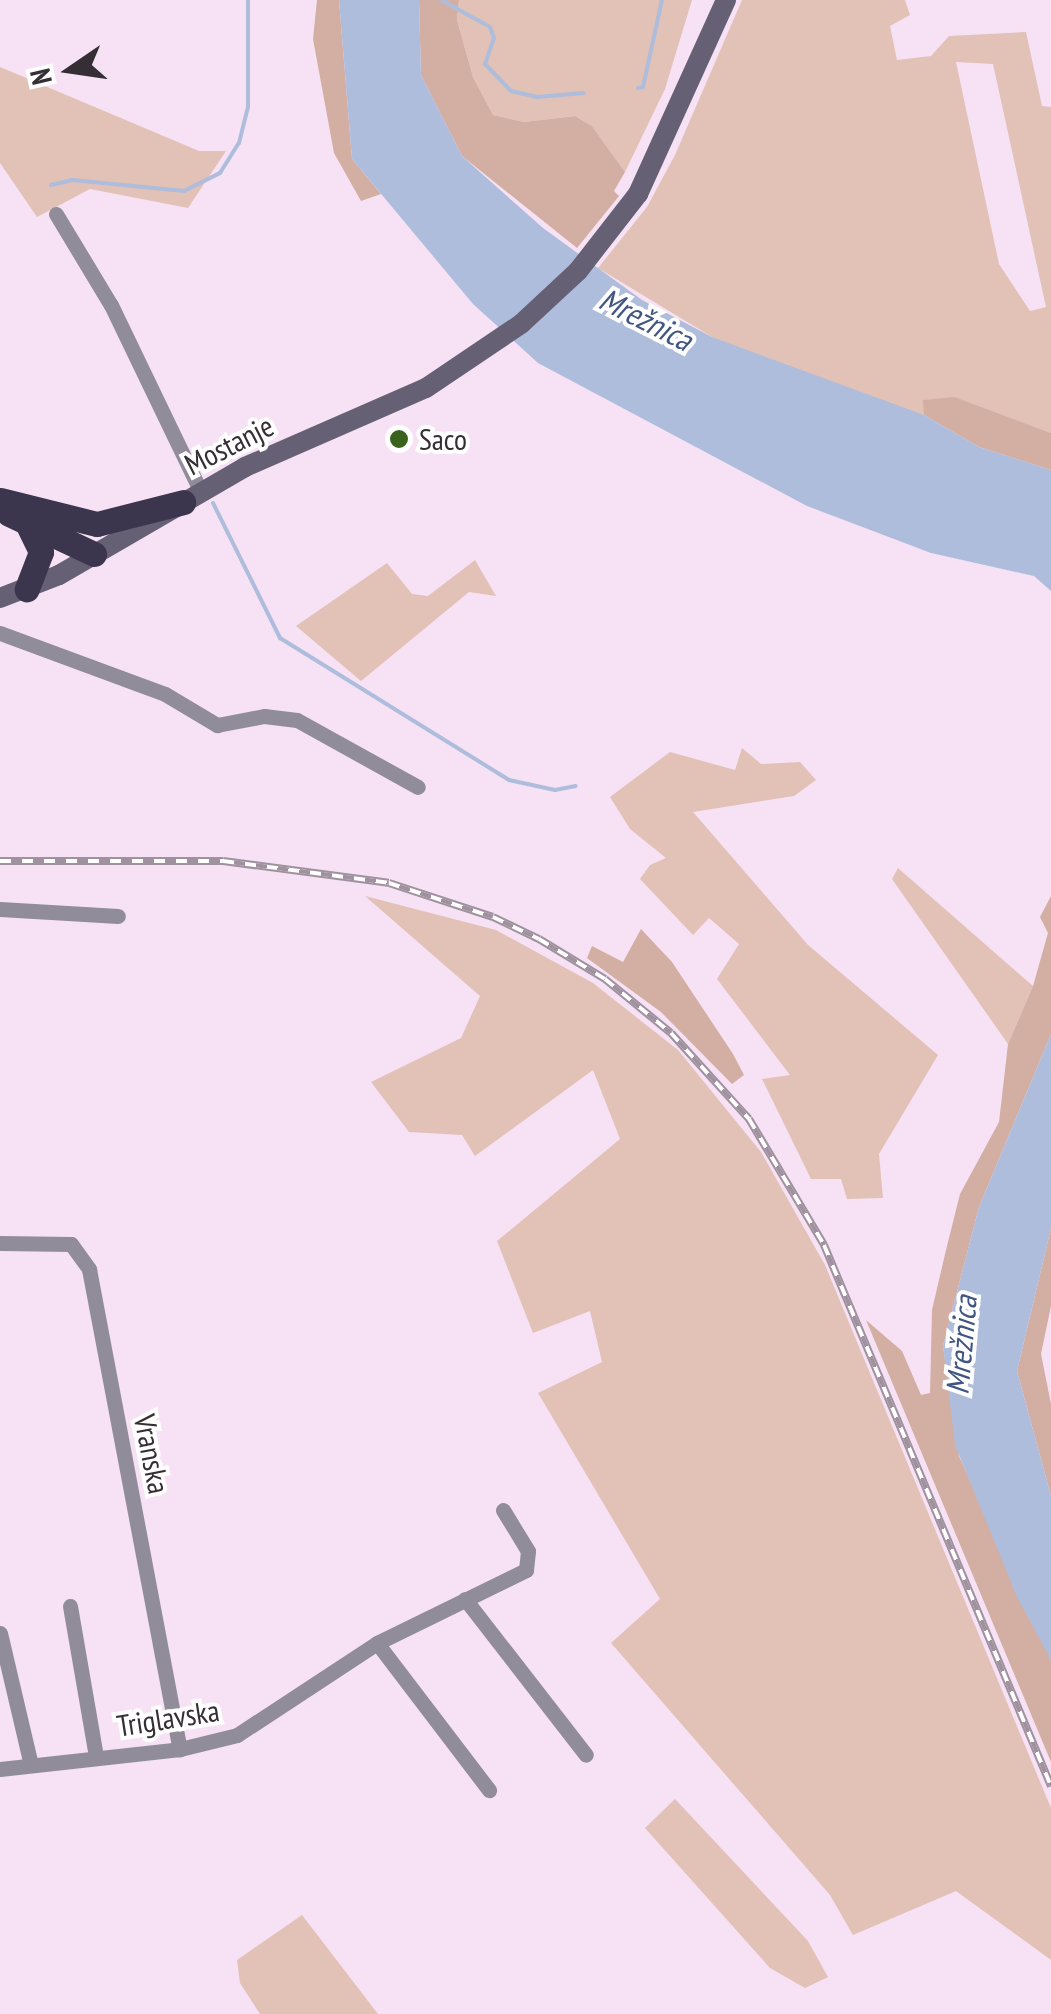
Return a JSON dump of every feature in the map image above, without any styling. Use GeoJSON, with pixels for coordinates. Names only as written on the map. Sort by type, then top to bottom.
{"type":"FeatureCollection","features":[{"type":"Feature","properties":{"kind":"highway"},"geometry":{"type":"LineString","coordinates":[[0,500],[82,523],[118,522],[192,497]]}},
{"type":"Feature","properties":{"kind":"highway"},"geometry":{"type":"LineString","coordinates":[[0,509],[94,554]]}},
{"type":"Feature","properties":{"kind":"highway"},"geometry":{"type":"LineString","coordinates":[[26,523],[41,552],[27,589]]}},
{"type":"Feature","properties":{"kind":"highway"},"geometry":{"type":"LineString","coordinates":[[82,523],[94,554]]}},
{"type":"Feature","properties":{"kind":"main road"},"geometry":{"type":"LineString","coordinates":[[699,59],[710,0]]}},
{"type":"Feature","properties":{"kind":"main road"},"geometry":{"type":"LineString","coordinates":[[699,59],[726,0]]}},
{"type":"Feature","properties":{"kind":"main road","name":"Mostanje"},"geometry":{"type":"LineString","coordinates":[[0,598],[27,589],[94,554],[192,497],[426,388],[487,350],[578,271],[638,194],[699,59]]}},
{"type":"Feature","properties":{"kind":"street"},"geometry":{"type":"LineString","coordinates":[[56,214],[112,305],[192,497]]}},
{"type":"Feature","properties":{"kind":"street"},"geometry":{"type":"LineString","coordinates":[[0,632],[165,694],[217,725],[264,716],[297,720],[418,787]]}},
{"type":"Feature","properties":{"kind":"street"},"geometry":{"type":"LineString","coordinates":[[0,908],[118,916]]}},
{"type":"Feature","properties":{"kind":"street","name":"Vranska"},"geometry":{"type":"LineString","coordinates":[[0,1243],[71,1244],[89,1269],[180,1749]]}},
{"type":"Feature","properties":{"kind":"street","name":"Triglavska"},"geometry":{"type":"LineString","coordinates":[[0,1768],[30,1761],[180,1749],[237,1735],[377,1643],[526,1570],[528,1551],[503,1510]]}},
{"type":"Feature","properties":{"kind":"street"},"geometry":{"type":"LineString","coordinates":[[465,1599],[586,1755]]}},
{"type":"Feature","properties":{"kind":"street"},"geometry":{"type":"LineString","coordinates":[[70,1606],[96,1756]]}},
{"type":"Feature","properties":{"kind":"street"},"geometry":{"type":"LineString","coordinates":[[0,1633],[30,1761]]}},
{"type":"Feature","properties":{"kind":"street"},"geometry":{"type":"LineString","coordinates":[[377,1643],[489,1790]]}},
{"type":"Feature","properties":{"kind":"shaded area"},"geometry":{"type":"Polygon","coordinates":[[[317,0],[339,0],[352,159],[381,194],[361,201],[334,153],[313,39],[317,0]]]}},
{"type":"Feature","properties":{"kind":"shaded area"},"geometry":{"type":"Polygon","coordinates":[[[419,0],[459,0],[457,20],[473,77],[493,115],[524,122],[575,116],[592,126],[625,172],[614,191],[619,196],[577,248],[462,156],[421,75],[419,0]]]}},
{"type":"Feature","properties":{"kind":"shaded area"},"geometry":{"type":"Polygon","coordinates":[[[459,0],[692,0],[665,89],[625,172],[592,126],[575,116],[524,122],[493,115],[473,77],[457,20],[459,0]]]}},
{"type":"Feature","properties":{"kind":"shaded area"},"geometry":{"type":"Polygon","coordinates":[[[742,0],[905,0],[910,15],[890,26],[897,60],[931,56],[949,36],[1026,32],[1042,106],[1051,107],[1051,433],[954,398],[924,400],[924,415],[831,386],[712,337],[598,268],[647,207],[675,155],[742,0]],[[956,62],[999,264],[1030,311],[1046,307],[993,64],[956,62]]]}},
{"type":"Feature","properties":{"kind":"shaded area"},"geometry":{"type":"Polygon","coordinates":[[[0,67],[199,151],[226,151],[188,208],[90,189],[37,217],[0,163],[0,67]]]}},
{"type":"Feature","properties":{"kind":"shaded area"},"geometry":{"type":"Polygon","coordinates":[[[954,397],[1051,433],[1051,470],[979,447],[924,415],[923,400],[954,397]]]}},
{"type":"Feature","properties":{"kind":"shaded area"},"geometry":{"type":"Polygon","coordinates":[[[475,560],[496,596],[469,592],[361,681],[296,626],[387,563],[412,594],[428,596],[475,560]]]}},
{"type":"Feature","properties":{"kind":"shaded area"},"geometry":{"type":"Polygon","coordinates":[[[742,748],[761,764],[800,762],[816,780],[794,796],[693,812],[808,945],[938,1055],[879,1154],[883,1198],[847,1199],[841,1179],[811,1179],[762,1079],[790,1075],[717,979],[739,944],[709,918],[693,935],[640,879],[650,865],[666,858],[630,829],[610,797],[670,752],[735,770],[742,748]]]}},
{"type":"Feature","properties":{"kind":"shaded area"},"geometry":{"type":"Polygon","coordinates":[[[898,868],[1033,986],[1008,1044],[892,879],[898,868]]]}},
{"type":"Feature","properties":{"kind":"shaded area"},"geometry":{"type":"Polygon","coordinates":[[[365,896],[496,930],[593,983],[678,1050],[761,1152],[825,1265],[1051,1808],[1051,1960],[956,1891],[853,1935],[830,1895],[611,1643],[660,1599],[538,1393],[602,1362],[590,1311],[533,1333],[497,1241],[620,1139],[593,1070],[475,1156],[462,1135],[409,1132],[371,1082],[461,1038],[480,996],[365,896]]]}},
{"type":"Feature","properties":{"kind":"shaded area"},"geometry":{"type":"Polygon","coordinates":[[[1051,896],[1051,1034],[979,1207],[943,1346],[959,1456],[1051,1660],[1051,1762],[866,1320],[902,1351],[921,1395],[930,1393],[932,1310],[946,1250],[960,1194],[999,1122],[1008,1044],[1033,986],[1048,933],[1040,917],[1051,896]]]}},
{"type":"Feature","properties":{"kind":"shaded area"},"geometry":{"type":"Polygon","coordinates":[[[641,929],[672,962],[733,1054],[744,1075],[732,1084],[661,1012],[587,958],[592,946],[623,962],[641,929]]]}},
{"type":"Feature","properties":{"kind":"shaded area"},"geometry":{"type":"Polygon","coordinates":[[[1051,1228],[1051,1306],[1041,1354],[1051,1404],[1051,1496],[1017,1371],[1051,1228]]]}},
{"type":"Feature","properties":{"kind":"shaded area"},"geometry":{"type":"Polygon","coordinates":[[[675,1799],[808,1941],[828,1977],[805,1988],[770,1968],[645,1828],[675,1799]]]}},
{"type":"Feature","properties":{"kind":"shaded area"},"geometry":{"type":"Polygon","coordinates":[[[302,1915],[378,2014],[260,2014],[240,1983],[237,1960],[302,1915]]]}},
{"type":"Feature","properties":{"kind":"water","name":"Mrežnica"},"geometry":{"type":"Polygon","coordinates":[[[339,0],[419,0],[421,75],[462,156],[543,228],[642,300],[712,337],[924,415],[979,447],[1051,470],[1051,591],[1034,576],[931,553],[807,506],[538,363],[473,304],[352,159],[339,0]]]}},
{"type":"Feature","properties":{"kind":"water","name":"Mrežnica"},"geometry":{"type":"Polygon","coordinates":[[[1051,1034],[1051,1228],[1017,1371],[1051,1496],[1051,1660],[1017,1597],[955,1445],[943,1346],[979,1207],[1051,1034]]]}},
{"type":"Feature","properties":{"kind":"waterway"},"geometry":{"type":"LineString","coordinates":[[51,185],[72,180],[184,191],[220,173],[239,143],[248,107],[248,0]]}},
{"type":"Feature","properties":{"kind":"waterway"},"geometry":{"type":"LineString","coordinates":[[441,0],[490,27],[494,38],[485,64],[511,91],[537,97],[584,93]]}},
{"type":"Feature","properties":{"kind":"waterway"},"geometry":{"type":"LineString","coordinates":[[638,88],[643,87],[662,0]]}},
{"type":"Feature","properties":{"kind":"waterway"},"geometry":{"type":"LineString","coordinates":[[213,503],[280,638],[509,780],[555,790],[576,786]]}},
{"type":"Feature","properties":{"kind":"railway"},"geometry":{"type":"LineString","coordinates":[[0,861],[223,861],[389,883],[493,917],[539,939],[605,979],[671,1033],[749,1119],[824,1245],[1051,1786]]}},
{"type":"Feature","properties":{"kind":"place","name":"Saco"},"geometry":{"type":"Point","coordinates":[399,439]}}]}
